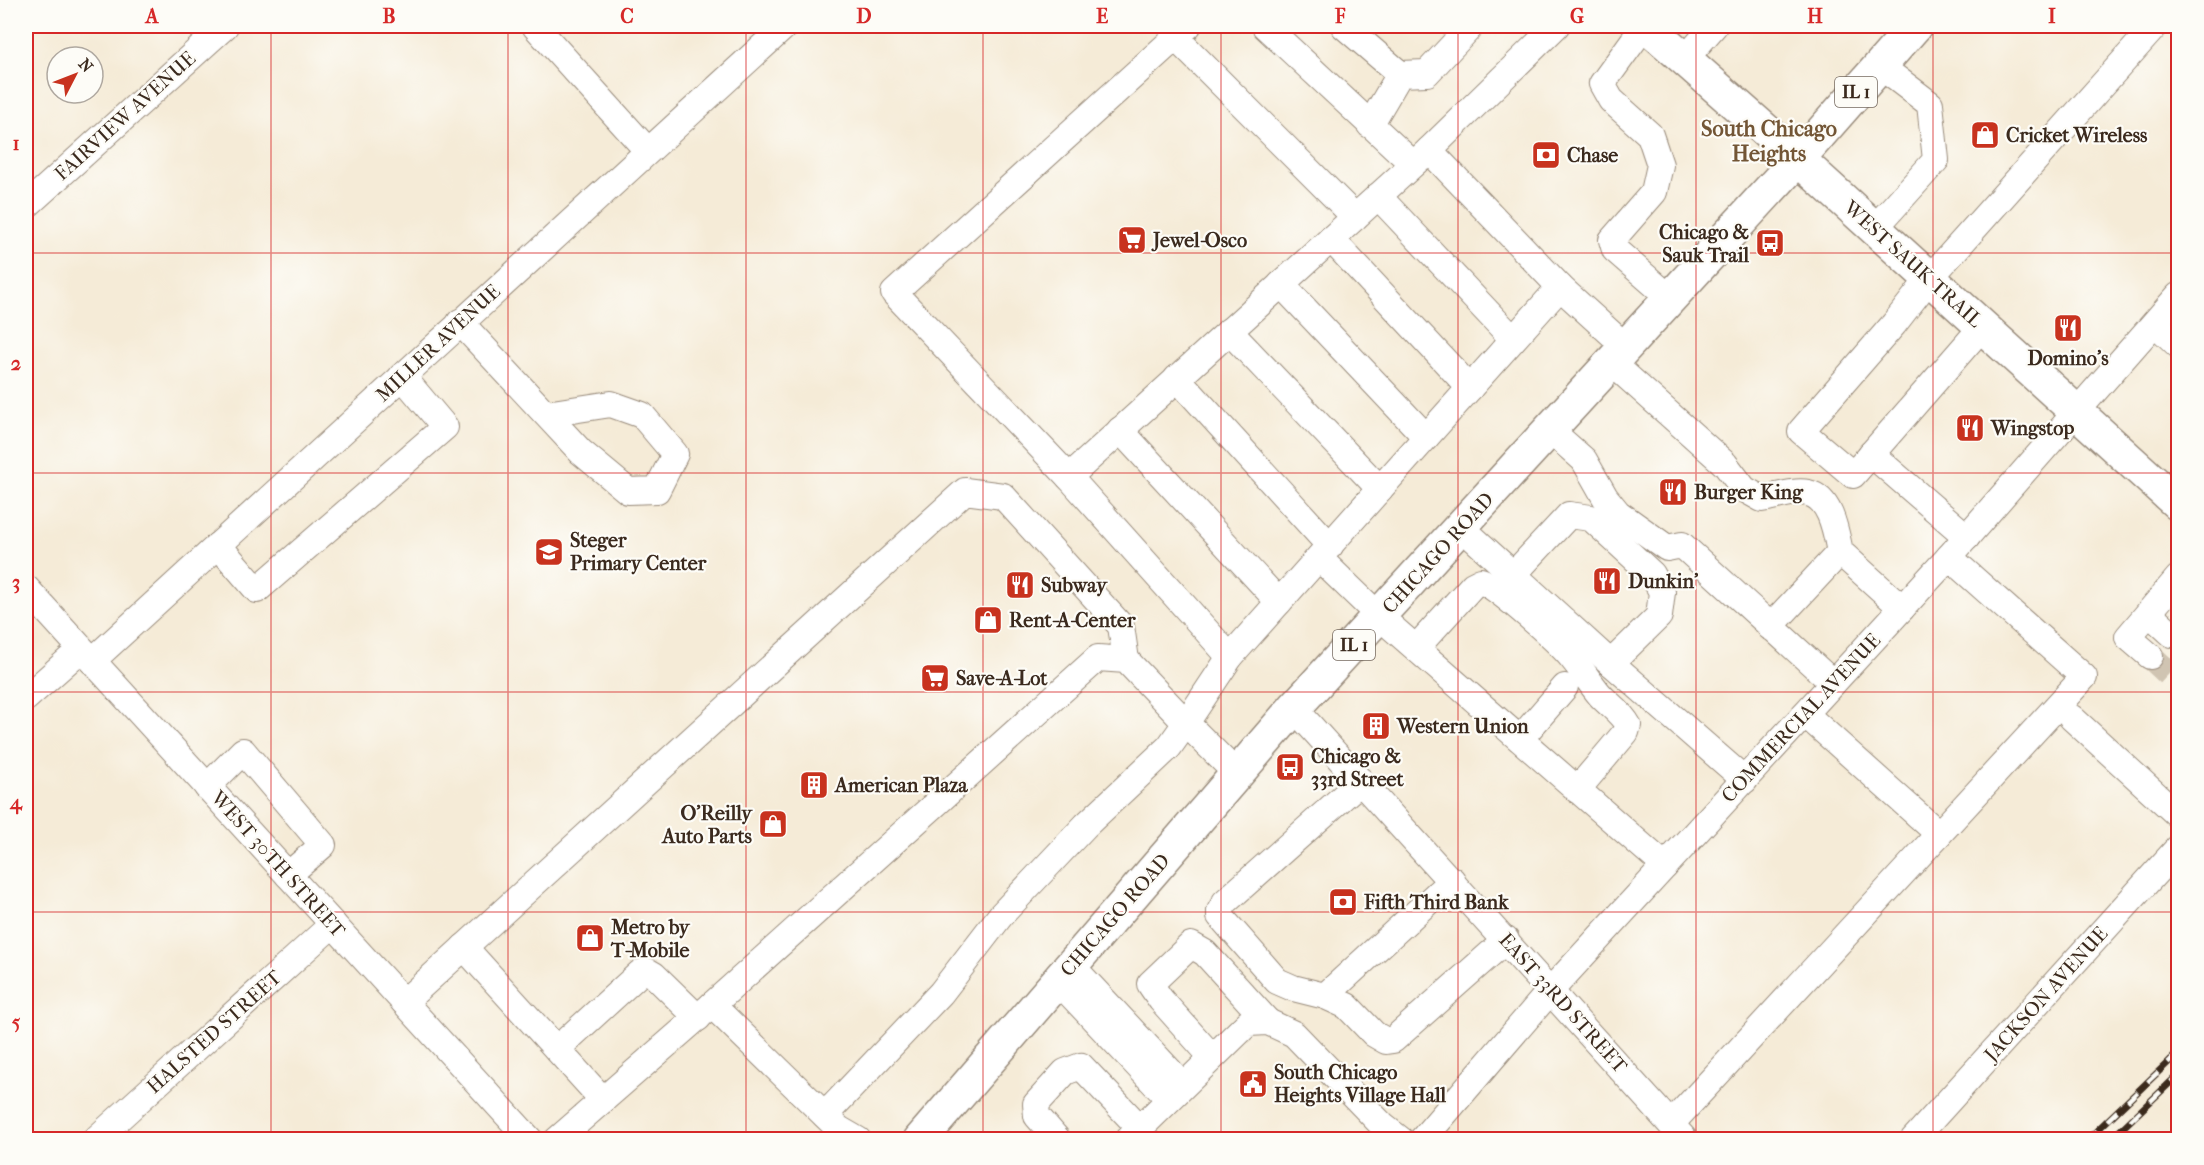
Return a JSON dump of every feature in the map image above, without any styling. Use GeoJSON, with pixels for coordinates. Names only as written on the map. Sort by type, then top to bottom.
{"type":"FeatureCollection","features":[{"type":"Feature","properties":{"kind":"main road","name":"WEST SAUK TRAIL"},"geometry":{"type":"LineString","coordinates":[[1646,26],[1798,159],[2178,504]]}},
{"type":"Feature","properties":{"kind":"main road","name":"CHICAGO ROAD"},"geometry":{"type":"LineString","coordinates":[[920,1140],[1294,708],[1380,617],[1798,159],[1915,26]]}},
{"type":"Feature","properties":{"kind":"street","name":"FAIRVIEW AVENUE"},"geometry":{"type":"LineString","coordinates":[[26,206],[225,26]]}},
{"type":"Feature","properties":{"kind":"street"},"geometry":{"type":"LineString","coordinates":[[535,26],[647,150]]}},
{"type":"Feature","properties":{"kind":"street","name":"MILLER AVENUE"},"geometry":{"type":"LineString","coordinates":[[26,698],[86,655],[218,545],[785,26]]}},
{"type":"Feature","properties":{"kind":"street"},"geometry":{"type":"LineString","coordinates":[[1264,26],[1370,125],[1421,157],[1560,287],[1618,354],[1725,464],[1744,489],[1762,499],[1795,493],[1809,493],[1819,499],[1828,510],[1840,552],[1902,608]]}},
{"type":"Feature","properties":{"kind":"street"},"geometry":{"type":"LineString","coordinates":[[1344,26],[1400,74],[1427,73],[1471,26]]}},
{"type":"Feature","properties":{"kind":"street"},"geometry":{"type":"LineString","coordinates":[[1069,477],[1421,157],[1556,26]]}},
{"type":"Feature","properties":{"kind":"street"},"geometry":{"type":"LineString","coordinates":[[1646,26],[1602,84],[1611,100],[1650,135],[1660,165],[1654,192],[1612,240],[1615,250],[1670,298]]}},
{"type":"Feature","properties":{"kind":"street"},"geometry":{"type":"LineString","coordinates":[[1685,59],[1714,26]]}},
{"type":"Feature","properties":{"kind":"street"},"geometry":{"type":"LineString","coordinates":[[1982,327],[1853,475],[1801,431],[1894,324],[1929,279],[2155,26]]}},
{"type":"Feature","properties":{"kind":"street"},"geometry":{"type":"LineString","coordinates":[[1230,657],[1069,477],[894,293],[1181,31],[1354,217]]}},
{"type":"Feature","properties":{"kind":"street"},"geometry":{"type":"LineString","coordinates":[[1874,229],[1936,160],[1930,104],[1880,66]]}},
{"type":"Feature","properties":{"kind":"street"},"geometry":{"type":"LineString","coordinates":[[1370,125],[1400,74]]}},
{"type":"Feature","properties":{"kind":"street"},"geometry":{"type":"LineString","coordinates":[[1378,196],[1513,339]]}},
{"type":"Feature","properties":{"kind":"street"},"geometry":{"type":"LineString","coordinates":[[1331,239],[1470,388]]}},
{"type":"Feature","properties":{"kind":"street"},"geometry":{"type":"LineString","coordinates":[[1281,284],[1426,437]]}},
{"type":"Feature","properties":{"kind":"street"},"geometry":{"type":"LineString","coordinates":[[825,1115],[941,993],[1001,915],[1086,825],[1169,747],[1230,657],[1560,287]]}},
{"type":"Feature","properties":{"kind":"street","name":"COMMERCIAL AVENUE"},"geometry":{"type":"LineString","coordinates":[[1422,1140],[1551,990],[1949,557],[2178,296]]}},
{"type":"Feature","properties":{"kind":"street"},"geometry":{"type":"LineString","coordinates":[[460,322],[581,452],[628,491],[657,490],[675,454],[642,415],[611,404],[546,414]]}},
{"type":"Feature","properties":{"kind":"street"},"geometry":{"type":"LineString","coordinates":[[2155,323],[2178,345]]}},
{"type":"Feature","properties":{"kind":"street"},"geometry":{"type":"LineString","coordinates":[[1229,332],[1380,489]]}},
{"type":"Feature","properties":{"kind":"street"},"geometry":{"type":"LineString","coordinates":[[218,545],[257,590],[445,427],[402,376]]}},
{"type":"Feature","properties":{"kind":"street"},"geometry":{"type":"LineString","coordinates":[[1177,378],[1380,617],[1665,866]]}},
{"type":"Feature","properties":{"kind":"street"},"geometry":{"type":"LineString","coordinates":[[1120,430],[1280,602]]}},
{"type":"Feature","properties":{"kind":"street"},"geometry":{"type":"LineString","coordinates":[[1550,430],[1584,460],[1605,497],[1618,513],[1667,548],[1682,545],[1833,683]]}},
{"type":"Feature","properties":{"kind":"street"},"geometry":{"type":"LineString","coordinates":[[1871,454],[1967,537]]}},
{"type":"Feature","properties":{"kind":"street"},"geometry":{"type":"LineString","coordinates":[[404,1002],[965,491],[1003,496],[1121,626],[1126,660],[1237,774]]}},
{"type":"Feature","properties":{"kind":"street"},"geometry":{"type":"LineString","coordinates":[[1513,575],[1569,515],[1591,518],[1652,574],[1662,592],[1659,616],[1611,663]]}},
{"type":"Feature","properties":{"kind":"street"},"geometry":{"type":"LineString","coordinates":[[1461,527],[1745,780]]}},
{"type":"Feature","properties":{"kind":"street"},"geometry":{"type":"LineString","coordinates":[[1770,627],[1840,552]]}},
{"type":"Feature","properties":{"kind":"street"},"geometry":{"type":"LineString","coordinates":[[1678,1132],[1939,834],[2084,677],[1949,557]]}},
{"type":"Feature","properties":{"kind":"street"},"geometry":{"type":"LineString","coordinates":[[1416,648],[1473,585],[1481,581],[1489,584],[1571,656],[1600,695],[1624,717],[1628,725],[1626,732],[1577,790]]}},
{"type":"Feature","properties":{"kind":"street","name":"WEST 30TH STREET"},"geometry":{"type":"LineString","coordinates":[[26,588],[530,1140]]}},
{"type":"Feature","properties":{"kind":"street"},"geometry":{"type":"LineString","coordinates":[[2151,656],[2128,637],[2149,613],[2175,590]]}},
{"type":"Feature","properties":{"kind":"street"},"geometry":{"type":"LineString","coordinates":[[2149,613],[2172,634]]}},
{"type":"Feature","properties":{"kind":"street"},"geometry":{"type":"LineString","coordinates":[[557,1140],[705,1011],[1098,658],[1126,660]]}},
{"type":"Feature","properties":{"kind":"street"},"geometry":{"type":"LineString","coordinates":[[1520,739],[1565,687]]}},
{"type":"Feature","properties":{"kind":"street","name":"EAST 33RD STREET"},"geometry":{"type":"LineString","coordinates":[[1294,708],[1678,1132]]}},
{"type":"Feature","properties":{"kind":"street"},"geometry":{"type":"LineString","coordinates":[[1804,714],[1939,834]]}},
{"type":"Feature","properties":{"kind":"street"},"geometry":{"type":"LineString","coordinates":[[2072,718],[2178,815]]}},
{"type":"Feature","properties":{"kind":"street"},"geometry":{"type":"LineString","coordinates":[[207,787],[243,750],[323,845],[288,875]]}},
{"type":"Feature","properties":{"kind":"street"},"geometry":{"type":"LineString","coordinates":[[1360,781],[1224,902],[1220,911],[1220,916],[1276,981],[1325,996],[1347,1006],[1374,1034],[1386,1041],[1393,1040],[1506,940]]}},
{"type":"Feature","properties":{"kind":"street","name":"JACKSON AVENUE"},"geometry":{"type":"LineString","coordinates":[[1913,1140],[2174,862]]}},
{"type":"Feature","properties":{"kind":"street"},"geometry":{"type":"LineString","coordinates":[[1325,996],[1452,880]]}},
{"type":"Feature","properties":{"kind":"street","name":"HALSTED STREET"},"geometry":{"type":"LineString","coordinates":[[95,1140],[333,924]]}},
{"type":"Feature","properties":{"kind":"street"},"geometry":{"type":"LineString","coordinates":[[1212,1057],[1161,1000],[1150,984],[1191,945],[1205,953],[1268,1022],[1294,1034],[1383,1126],[1401,1140]]}},
{"type":"Feature","properties":{"kind":"street"},"geometry":{"type":"LineString","coordinates":[[464,947],[603,1100]]}},
{"type":"Feature","properties":{"kind":"street"},"geometry":{"type":"LineString","coordinates":[[557,1049],[640,973],[647,971],[705,1011],[839,1129],[858,1140]]}},
{"type":"Feature","properties":{"kind":"street"},"geometry":{"type":"LineString","coordinates":[[1065,973],[1176,1092]]}},
{"type":"Feature","properties":{"kind":"street"},"geometry":{"type":"LineString","coordinates":[[1058,1140],[1037,1116],[1036,1104],[1065,1072],[1081,1066],[1134,1134],[1248,1023],[1268,1022]]}},
{"type":"Feature","properties":{"kind":"tunnel"},"geometry":{"type":"LineString","coordinates":[[2150,656],[2178,682]]}},
{"type":"Feature","properties":{"kind":"railway"},"geometry":{"type":"LineString","coordinates":[[2087,1140],[2178,1053]]}},
{"type":"Feature","properties":{"kind":"railway"},"geometry":{"type":"LineString","coordinates":[[2110,1140],[2178,1075]]}},
{"type":"Feature","properties":{"kind":"place","name":"Cricket Wireless"},"geometry":{"type":"Point","coordinates":[1985,135]}},
{"type":"Feature","properties":{"kind":"place","name":"Chase"},"geometry":{"type":"Point","coordinates":[1546,155]}},
{"type":"Feature","properties":{"kind":"place","name":"Jewel-Osco"},"geometry":{"type":"Point","coordinates":[1132,240]}},
{"type":"Feature","properties":{"kind":"place","name":"Chicago & Sauk Trail"},"geometry":{"type":"Point","coordinates":[1770,243]}},
{"type":"Feature","properties":{"kind":"place","name":"Domino's"},"geometry":{"type":"Point","coordinates":[2068,328]}},
{"type":"Feature","properties":{"kind":"place","name":"Wingstop"},"geometry":{"type":"Point","coordinates":[1970,428]}},
{"type":"Feature","properties":{"kind":"place","name":"Burger King"},"geometry":{"type":"Point","coordinates":[1673,492]}},
{"type":"Feature","properties":{"kind":"place","name":"Steger Primary Center"},"geometry":{"type":"Point","coordinates":[549,552]}},
{"type":"Feature","properties":{"kind":"place","name":"Dunkin'"},"geometry":{"type":"Point","coordinates":[1607,581]}},
{"type":"Feature","properties":{"kind":"place","name":"Subway"},"geometry":{"type":"Point","coordinates":[1020,585]}},
{"type":"Feature","properties":{"kind":"place","name":"Rent-A-Center"},"geometry":{"type":"Point","coordinates":[988,620]}},
{"type":"Feature","properties":{"kind":"place","name":"Save-A-Lot"},"geometry":{"type":"Point","coordinates":[935,678]}},
{"type":"Feature","properties":{"kind":"place","name":"Western Union"},"geometry":{"type":"Point","coordinates":[1376,726]}},
{"type":"Feature","properties":{"kind":"place","name":"Chicago & 33rd Street"},"geometry":{"type":"Point","coordinates":[1290,767]}},
{"type":"Feature","properties":{"kind":"place","name":"American Plaza"},"geometry":{"type":"Point","coordinates":[814,785]}},
{"type":"Feature","properties":{"kind":"place","name":"O'Reilly Auto Parts"},"geometry":{"type":"Point","coordinates":[773,824]}},
{"type":"Feature","properties":{"kind":"place","name":"Fifth Third Bank"},"geometry":{"type":"Point","coordinates":[1343,902]}},
{"type":"Feature","properties":{"kind":"place","name":"Metro by T-Mobile"},"geometry":{"type":"Point","coordinates":[590,938]}},
{"type":"Feature","properties":{"kind":"place","name":"South Chicago Heights Village Hall"},"geometry":{"type":"Point","coordinates":[1253,1084]}},
{"type":"Feature","properties":{"kind":"district","name":"South Chicago Heights"},"geometry":{"type":"Point","coordinates":[1769,142]}}]}
